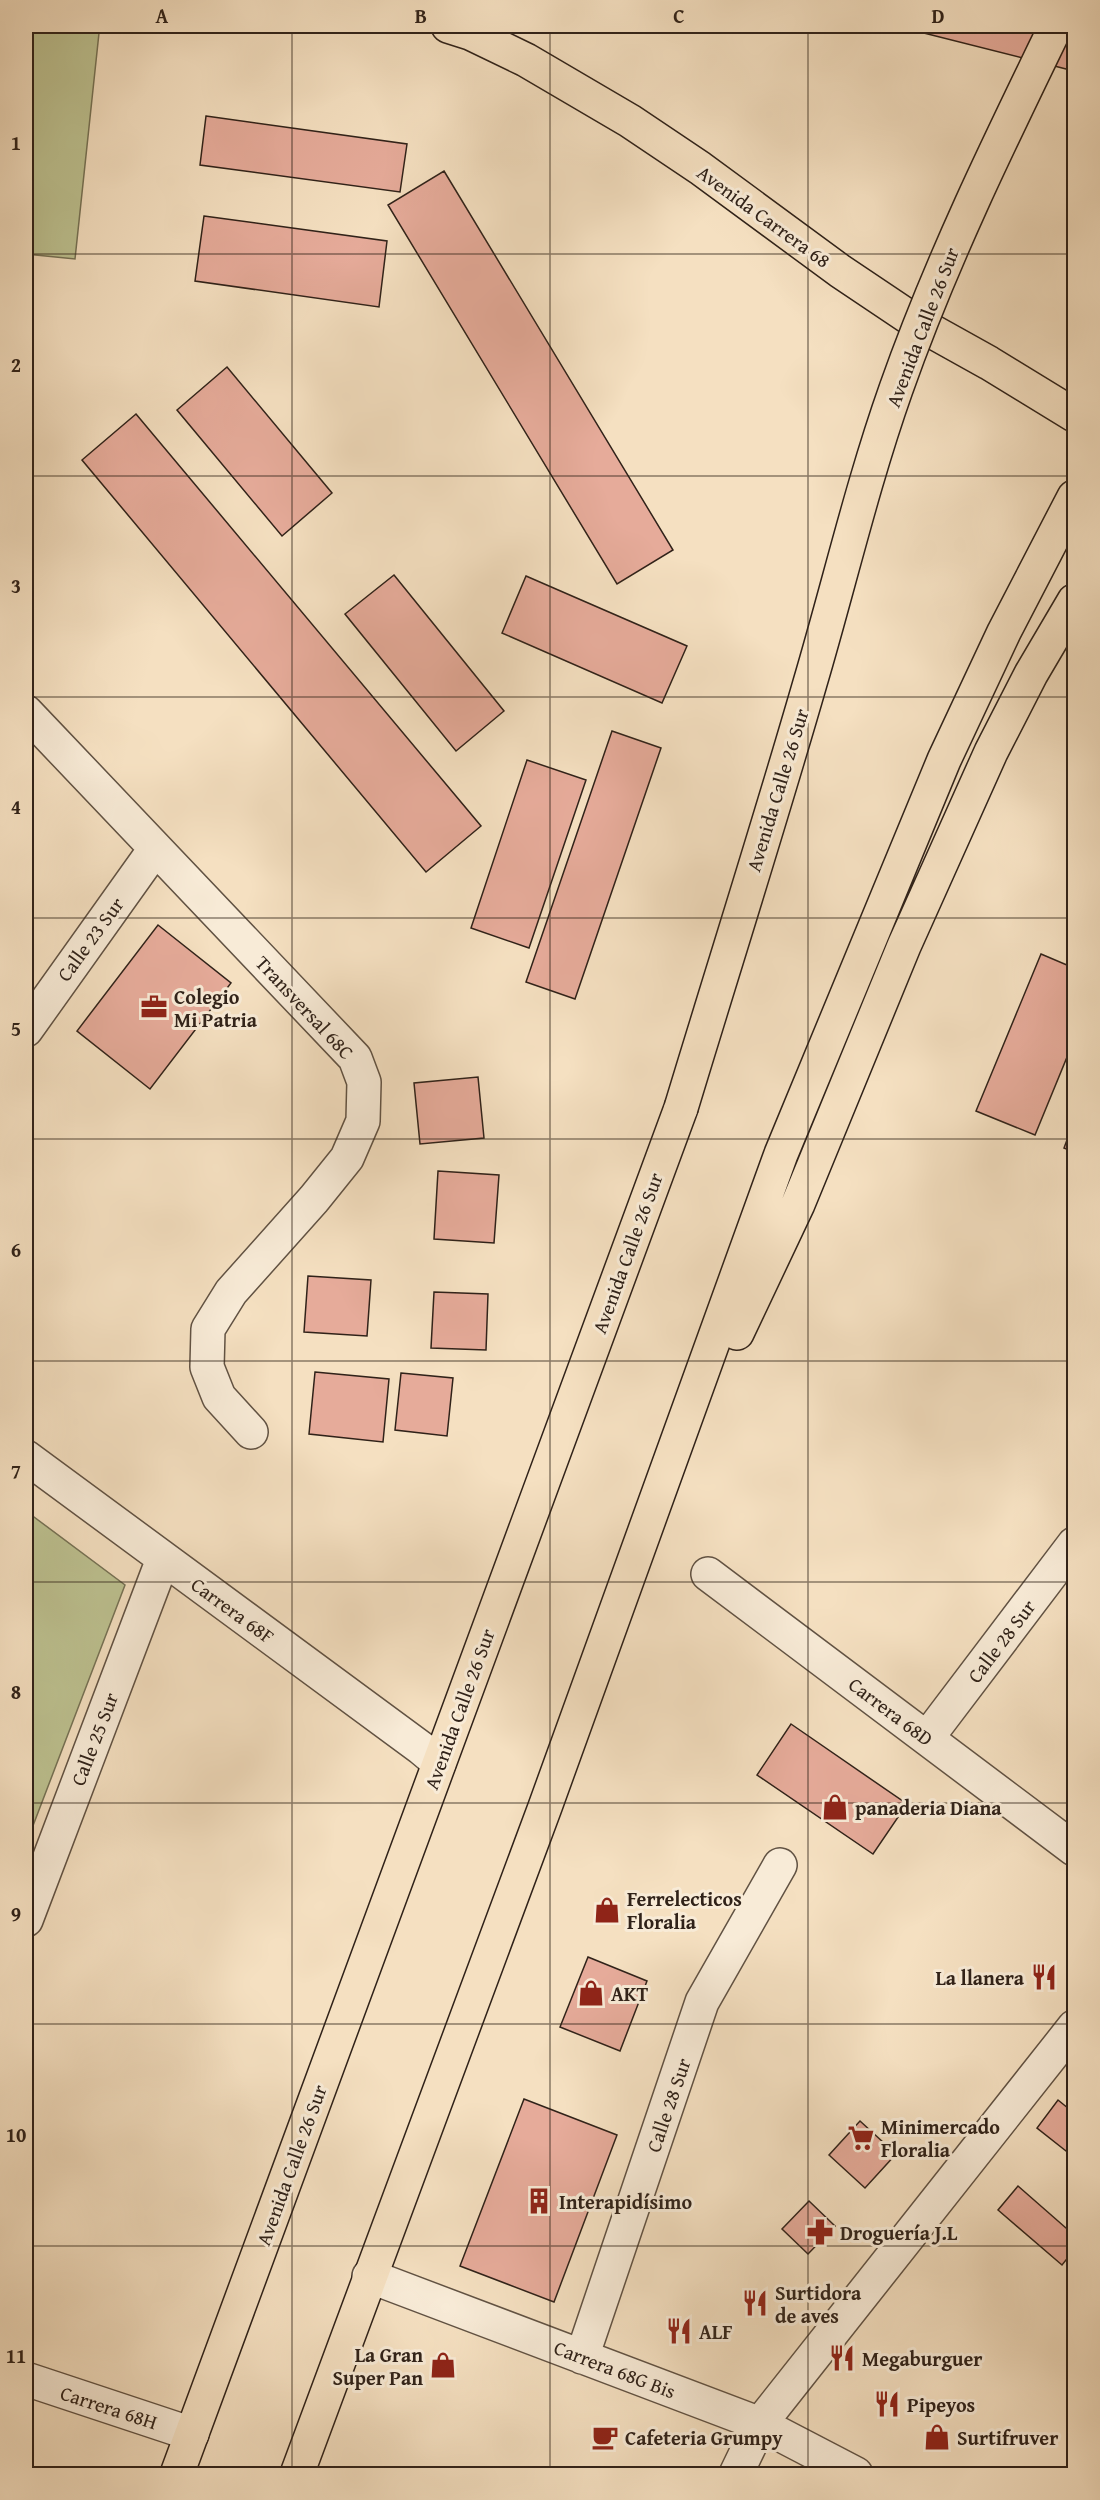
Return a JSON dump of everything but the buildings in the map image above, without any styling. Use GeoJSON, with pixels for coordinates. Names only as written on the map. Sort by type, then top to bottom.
{"type":"FeatureCollection","features":[{"type":"Feature","properties":{"kind":"main road","name":"Avenida Carrera 68"},"geometry":{"type":"LineString","coordinates":[[448,26],[470,33],[526,60],[630,121],[700,168],[840,271],[919,324],[989,363],[1074,415]]}},
{"type":"Feature","properties":{"kind":"main road","name":"Avenida Calle 26 Sur"},"geometry":{"type":"LineString","coordinates":[[177,2475],[681,1108],[811,681],[837,580],[895,391],[959,230],[1056,26]]}},
{"type":"Feature","properties":{"kind":"main road"},"geometry":{"type":"LineString","coordinates":[[297,2475],[655,1506],[781,1155],[944,760],[1004,632],[1074,497]]}},
{"type":"Feature","properties":{"kind":"main road"},"geometry":{"type":"LineString","coordinates":[[655,1506],[798,1204],[904,946],[991,752],[1031,674],[1074,601]]}},
{"type":"Feature","properties":{"kind":"main road"},"geometry":{"type":"LineString","coordinates":[[1031,674],[1074,645]]}},
{"type":"Feature","properties":{"kind":"street","name":"Transversal 68C"},"geometry":{"type":"LineString","coordinates":[[26,712],[355,1058],[364,1082],[363,1121],[346,1158],[314,1199],[231,1292],[208,1329],[207,1367],[219,1397],[251,1432]]}},
{"type":"Feature","properties":{"kind":"street","name":"Calle 23 Sur"},"geometry":{"type":"LineString","coordinates":[[26,1030],[155,849]]}},
{"type":"Feature","properties":{"kind":"street","name":"Carrera 68F"},"geometry":{"type":"LineString","coordinates":[[26,1457],[421,1748],[439,1764]]}},
{"type":"Feature","properties":{"kind":"street","name":"Calle 28 Sur"},"geometry":{"type":"LineString","coordinates":[[927,1738],[1074,1544]]}},
{"type":"Feature","properties":{"kind":"street","name":"Calle 25 Sur"},"geometry":{"type":"LineString","coordinates":[[26,1920],[163,1559]]}},
{"type":"Feature","properties":{"kind":"street","name":"Carrera 68D"},"geometry":{"type":"LineString","coordinates":[[708,1574],[1074,1849]]}},
{"type":"Feature","properties":{"kind":"street","name":"Calle 28 Sur"},"geometry":{"type":"LineString","coordinates":[[582,2357],[702,2002],[780,1865]]}},
{"type":"Feature","properties":{"kind":"street"},"geometry":{"type":"LineString","coordinates":[[736,2475],[760,2424],[1074,2026]]}},
{"type":"Feature","properties":{"kind":"street","name":"Carrera 68G Bis"},"geometry":{"type":"LineString","coordinates":[[369,2276],[760,2424],[856,2475]]}},
{"type":"Feature","properties":{"kind":"street","name":"Carrera 68H"},"geometry":{"type":"LineString","coordinates":[[26,2379],[192,2434]]}},
{"type":"Feature","properties":{"kind":"green space"},"geometry":{"type":"Polygon","coordinates":[[[26,26],[99,33],[75,259],[26,254],[26,26]]]}},
{"type":"Feature","properties":{"kind":"green space"},"geometry":{"type":"Polygon","coordinates":[[[26,1511],[125,1585],[26,1844],[26,1511]]]}},
{"type":"Feature","properties":{"kind":"place","name":"Colegio Mi Patria"},"geometry":{"type":"Point","coordinates":[154,1007]}},
{"type":"Feature","properties":{"kind":"place","name":"panaderia Diana"},"geometry":{"type":"Point","coordinates":[835,1807]}},
{"type":"Feature","properties":{"kind":"place","name":"Ferrelecticos Floralia"},"geometry":{"type":"Point","coordinates":[607,1910]}},
{"type":"Feature","properties":{"kind":"place","name":"La llanera"},"geometry":{"type":"Point","coordinates":[1044,1977]}},
{"type":"Feature","properties":{"kind":"place","name":"AKT"},"geometry":{"type":"Point","coordinates":[591,1993]}},
{"type":"Feature","properties":{"kind":"place","name":"Minimercado Floralia"},"geometry":{"type":"Point","coordinates":[861,2138]}},
{"type":"Feature","properties":{"kind":"place","name":"Interapidísimo"},"geometry":{"type":"Point","coordinates":[539,2201]}},
{"type":"Feature","properties":{"kind":"place","name":"Droguería J.L"},"geometry":{"type":"Point","coordinates":[820,2232]}},
{"type":"Feature","properties":{"kind":"place","name":"Surtidora de aves"},"geometry":{"type":"Point","coordinates":[755,2303]}},
{"type":"Feature","properties":{"kind":"place","name":"ALF"},"geometry":{"type":"Point","coordinates":[679,2331]}},
{"type":"Feature","properties":{"kind":"place","name":"Megaburguer"},"geometry":{"type":"Point","coordinates":[842,2358]}},
{"type":"Feature","properties":{"kind":"place","name":"La Gran Super Pan"},"geometry":{"type":"Point","coordinates":[443,2365]}},
{"type":"Feature","properties":{"kind":"place","name":"Pipeyos"},"geometry":{"type":"Point","coordinates":[887,2404]}},
{"type":"Feature","properties":{"kind":"place","name":"Cafeteria Grumpy"},"geometry":{"type":"Point","coordinates":[605,2437]}},
{"type":"Feature","properties":{"kind":"place","name":"Surtifruver"},"geometry":{"type":"Point","coordinates":[937,2437]}}]}
